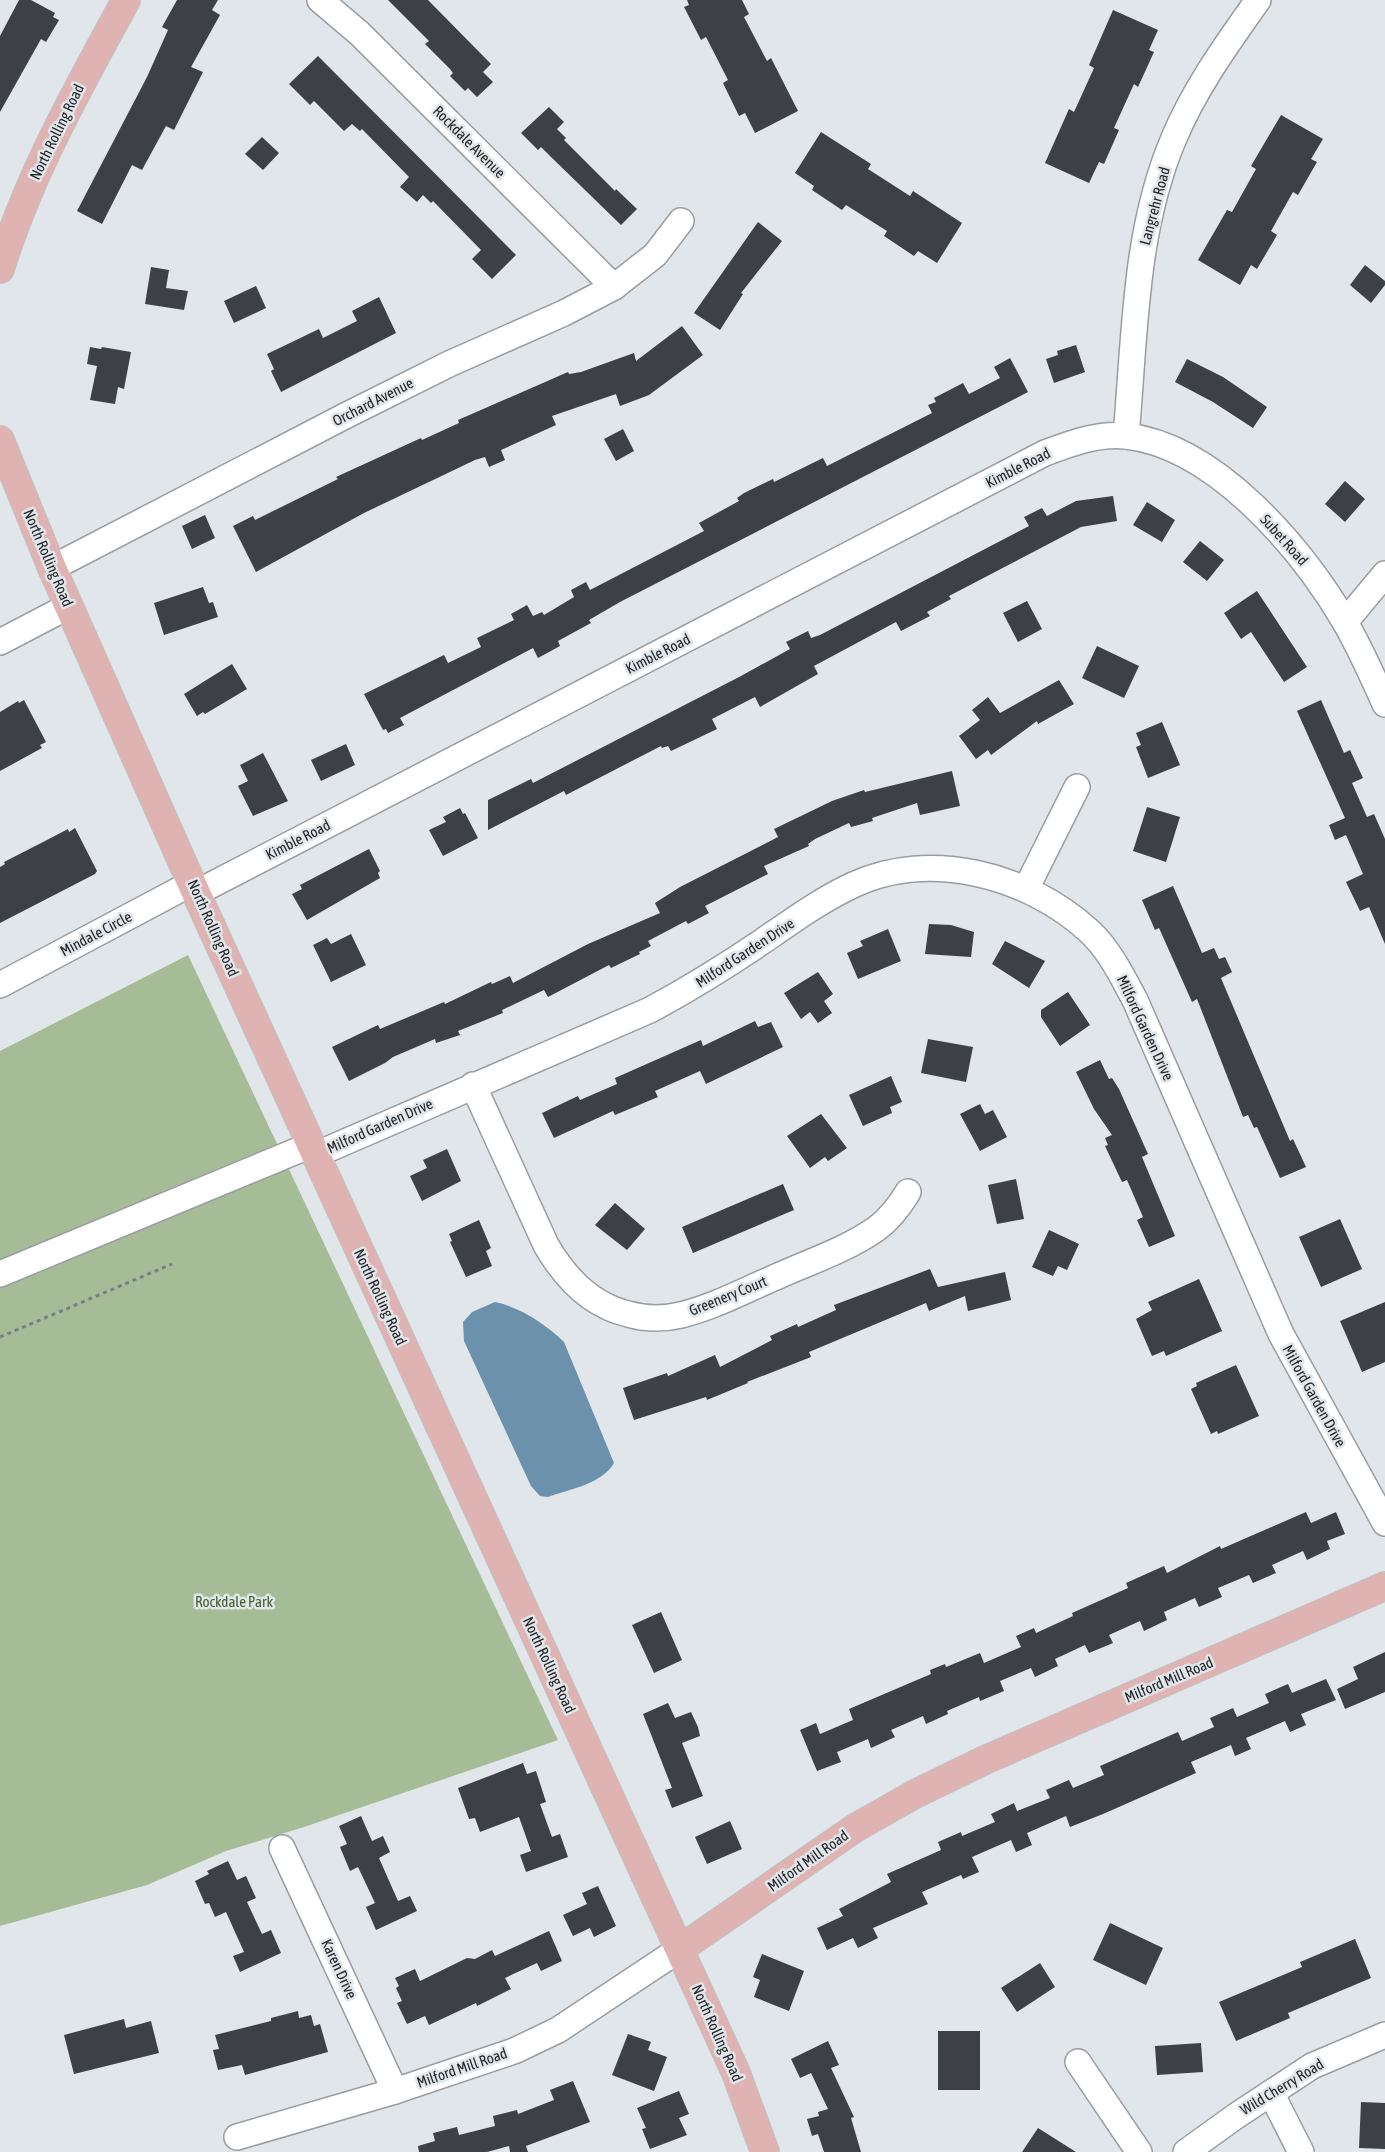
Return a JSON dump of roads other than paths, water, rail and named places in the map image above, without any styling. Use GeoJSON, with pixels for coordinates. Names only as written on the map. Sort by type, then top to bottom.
{"type":"FeatureCollection","features":[{"type":"Feature","properties":{"kind":"main road","name":"North Rolling Road"},"geometry":{"type":"LineString","coordinates":[[0,268],[8,240],[36,172],[126,0]]}},
{"type":"Feature","properties":{"kind":"main road","name":"North Rolling Road"},"geometry":{"type":"LineString","coordinates":[[0,440],[52,568],[194,888],[736,2073],[765,2152]]}},
{"type":"Feature","properties":{"kind":"main road","name":"Milford Mill Road"},"geometry":{"type":"LineString","coordinates":[[680,1949],[855,1828],[915,1794],[985,1760],[1385,1586]]}},
{"type":"Feature","properties":{"kind":"street","name":"Rockdale Avenue"},"geometry":{"type":"LineString","coordinates":[[320,0],[359,33],[614,287]]}},
{"type":"Feature","properties":{"kind":"street","name":"Langrehr Road"},"geometry":{"type":"LineString","coordinates":[[1126,436],[1144,242],[1156,195],[1173,139],[1191,103],[1215,62],[1258,0]]}},
{"type":"Feature","properties":{"kind":"street","name":"Orchard Avenue"},"geometry":{"type":"LineString","coordinates":[[52,568],[449,364],[564,313],[614,287],[655,255],[682,221]]}},
{"type":"Feature","properties":{"kind":"street","name":"Kimble Road"},"geometry":{"type":"LineString","coordinates":[[194,888],[1046,453],[1072,442],[1100,436],[1126,436]]}},
{"type":"Feature","properties":{"kind":"street","name":"Subet Road"},"geometry":{"type":"LineString","coordinates":[[1126,436],[1152,441],[1175,449],[1200,463],[1235,491],[1272,526],[1310,570],[1345,622],[1385,704]]}},
{"type":"Feature","properties":{"kind":"street"},"geometry":{"type":"LineString","coordinates":[[1345,622],[1385,574]]}},
{"type":"Feature","properties":{"kind":"street"},"geometry":{"type":"LineString","coordinates":[[0,642],[69,606]]}},
{"type":"Feature","properties":{"kind":"street"},"geometry":{"type":"LineString","coordinates":[[1026,889],[1077,787]]}},
{"type":"Feature","properties":{"kind":"street","name":"Milford Garden Drive"},"geometry":{"type":"LineString","coordinates":[[0,1274],[313,1150],[650,1010],[694,987],[822,902],[854,885],[888,874],[921,870],[954,870],[984,875],[1026,889],[1061,908],[1090,932],[1114,962],[1135,1000],[1281,1334],[1385,1523]]}},
{"type":"Feature","properties":{"kind":"street","name":"Mindale Circle"},"geometry":{"type":"LineString","coordinates":[[0,985],[194,888]]}},
{"type":"Feature","properties":{"kind":"street","name":"Greenery Court"},"geometry":{"type":"LineString","coordinates":[[473,1085],[546,1246],[560,1270],[577,1287],[599,1303],[628,1314],[654,1318],[680,1315],[720,1301],[850,1244],[876,1229],[896,1212],[908,1192]]}},
{"type":"Feature","properties":{"kind":"street","name":"Karen Drive"},"geometry":{"type":"LineString","coordinates":[[282,1848],[395,2091]]}},
{"type":"Feature","properties":{"kind":"street","name":"Milford Mill Road"},"geometry":{"type":"LineString","coordinates":[[237,2137],[395,2091],[514,2051],[558,2030],[680,1949]]}},
{"type":"Feature","properties":{"kind":"street","name":"Wild Cherry Road"},"geometry":{"type":"LineString","coordinates":[[1186,2152],[1312,2066],[1385,2035]]}},
{"type":"Feature","properties":{"kind":"street"},"geometry":{"type":"LineString","coordinates":[[1078,2062],[1139,2152]]}},
{"type":"Feature","properties":{"kind":"street"},"geometry":{"type":"LineString","coordinates":[[1271,2093],[1302,2152]]}},
{"type":"Feature","properties":{"kind":"water"},"geometry":{"type":"Polygon","coordinates":[[[495,1302],[523,1312],[550,1329],[564,1342],[614,1463],[609,1470],[594,1481],[548,1497],[540,1496],[531,1486],[464,1341],[463,1322],[472,1312],[495,1302]]]}},
{"type":"Feature","properties":{"kind":"park label","name":"Rockdale Park"},"geometry":{"type":"Point","coordinates":[234,1602]}}]}
